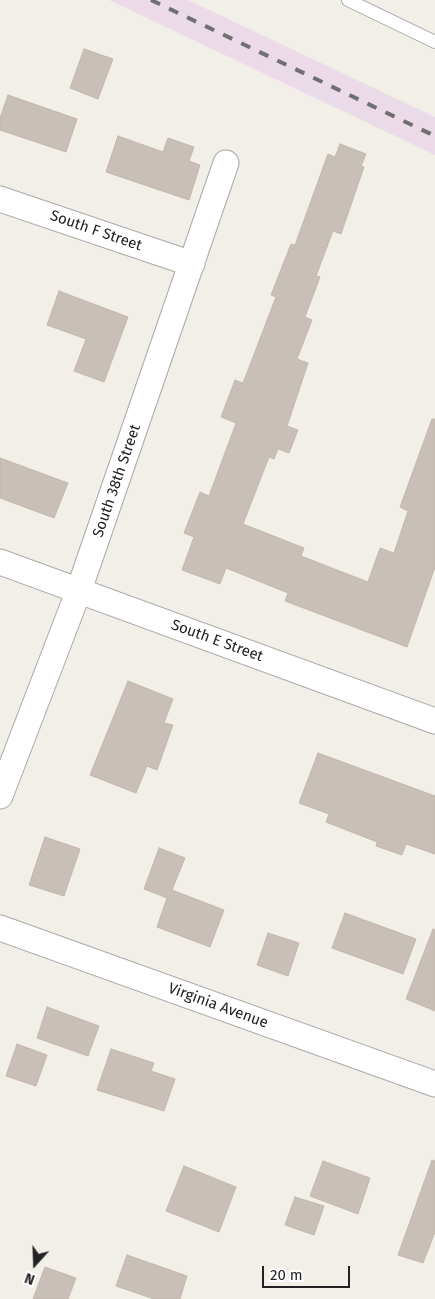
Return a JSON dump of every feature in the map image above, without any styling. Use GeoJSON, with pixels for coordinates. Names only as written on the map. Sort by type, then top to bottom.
{"type":"FeatureCollection","features":[{"type":"Feature","properties":{"kind":"street","name":"South 38th Street"},"geometry":{"type":"LineString","coordinates":[[0,796],[79,590],[226,163]]}},
{"type":"Feature","properties":{"kind":"street","name":"South F Street"},"geometry":{"type":"LineString","coordinates":[[0,199],[192,264]]}},
{"type":"Feature","properties":{"kind":"street","name":"South E Street"},"geometry":{"type":"LineString","coordinates":[[0,562],[435,720]]}},
{"type":"Feature","properties":{"kind":"street","name":"Virginia Avenue"},"geometry":{"type":"LineString","coordinates":[[0,928],[435,1084]]}},
{"type":"Feature","properties":{"kind":"lane"},"geometry":{"type":"LineString","coordinates":[[348,0],[435,42]]}},
{"type":"Feature","properties":{"kind":"shaded area"},"geometry":{"type":"Polygon","coordinates":[[[109,0],[188,0],[435,117],[435,155],[109,0]]]}},
{"type":"Feature","properties":{"kind":"building"},"geometry":{"type":"Polygon","coordinates":[[[84,49],[113,59],[98,99],[70,88],[84,49]]]}},
{"type":"Feature","properties":{"kind":"building"},"geometry":{"type":"Polygon","coordinates":[[[8,95],[77,119],[66,152],[0,130],[0,118],[8,95]]]}},
{"type":"Feature","properties":{"kind":"building"},"geometry":{"type":"Polygon","coordinates":[[[118,136],[163,152],[168,138],[194,147],[189,161],[200,165],[189,200],[106,172],[118,136]]]}},
{"type":"Feature","properties":{"kind":"building"},"geometry":{"type":"Polygon","coordinates":[[[340,144],[366,154],[361,166],[364,167],[341,234],[333,231],[316,276],[320,277],[305,317],[312,320],[297,359],[308,363],[287,426],[298,430],[289,453],[278,449],[274,459],[269,457],[243,524],[304,548],[301,556],[368,582],[380,548],[394,553],[408,511],[400,507],[432,419],[435,419],[435,567],[407,647],[285,601],[288,593],[226,568],[220,584],[182,570],[194,537],[184,533],[200,492],[209,496],[236,423],[221,417],[235,380],[243,383],[276,297],[271,295],[291,244],[295,245],[328,154],[335,157],[340,144]]]}},
{"type":"Feature","properties":{"kind":"building"},"geometry":{"type":"Polygon","coordinates":[[[59,291],[128,317],[104,382],[74,371],[86,339],[47,325],[59,291]]]}},
{"type":"Feature","properties":{"kind":"building"},"geometry":{"type":"Polygon","coordinates":[[[0,458],[68,483],[54,518],[0,498],[0,458]]]}},
{"type":"Feature","properties":{"kind":"building"},"geometry":{"type":"Polygon","coordinates":[[[128,681],[173,699],[164,723],[173,725],[157,770],[147,766],[136,793],[90,775],[128,681]]]}},
{"type":"Feature","properties":{"kind":"building"},"geometry":{"type":"Polygon","coordinates":[[[318,753],[435,796],[435,854],[406,844],[402,855],[376,846],[377,842],[326,822],[329,814],[299,803],[318,753]]]}},
{"type":"Feature","properties":{"kind":"building"},"geometry":{"type":"Polygon","coordinates":[[[45,837],[80,849],[64,896],[29,885],[45,837]]]}},
{"type":"Feature","properties":{"kind":"building"},"geometry":{"type":"Polygon","coordinates":[[[159,848],[185,858],[172,890],[224,910],[210,947],[157,927],[167,898],[144,889],[159,848]]]}},
{"type":"Feature","properties":{"kind":"building"},"geometry":{"type":"Polygon","coordinates":[[[345,913],[416,939],[403,974],[332,948],[345,913]]]}},
{"type":"Feature","properties":{"kind":"building"},"geometry":{"type":"Polygon","coordinates":[[[433,929],[435,930],[435,1011],[406,999],[433,929]]]}},
{"type":"Feature","properties":{"kind":"building"},"geometry":{"type":"Polygon","coordinates":[[[268,933],[299,943],[288,976],[257,965],[268,933]]]}},
{"type":"Feature","properties":{"kind":"building"},"geometry":{"type":"Polygon","coordinates":[[[47,1007],[99,1026],[88,1056],[37,1038],[47,1007]]]}},
{"type":"Feature","properties":{"kind":"building"},"geometry":{"type":"Polygon","coordinates":[[[17,1044],[47,1055],[36,1086],[6,1076],[17,1044]]]}},
{"type":"Feature","properties":{"kind":"building"},"geometry":{"type":"Polygon","coordinates":[[[111,1049],[154,1063],[151,1071],[175,1079],[164,1111],[97,1090],[111,1049]]]}},
{"type":"Feature","properties":{"kind":"building"},"geometry":{"type":"Polygon","coordinates":[[[432,1160],[435,1161],[435,1232],[423,1263],[398,1255],[432,1160]]]}},
{"type":"Feature","properties":{"kind":"building"},"geometry":{"type":"Polygon","coordinates":[[[323,1161],[370,1178],[358,1214],[310,1196],[323,1161]]]}},
{"type":"Feature","properties":{"kind":"building"},"geometry":{"type":"Polygon","coordinates":[[[184,1166],[236,1187],[219,1232],[166,1211],[184,1166]]]}},
{"type":"Feature","properties":{"kind":"building"},"geometry":{"type":"Polygon","coordinates":[[[295,1197],[324,1206],[314,1235],[285,1225],[295,1197]]]}},
{"type":"Feature","properties":{"kind":"building"},"geometry":{"type":"Polygon","coordinates":[[[127,1255],[187,1276],[180,1299],[154,1299],[116,1286],[127,1255]]]}},
{"type":"Feature","properties":{"kind":"building"},"geometry":{"type":"Polygon","coordinates":[[[45,1267],[76,1278],[68,1299],[33,1299],[45,1267]]]}},
{"type":"Feature","properties":{"kind":"railway"},"geometry":{"type":"LineString","coordinates":[[151,0],[435,136]]}}]}
